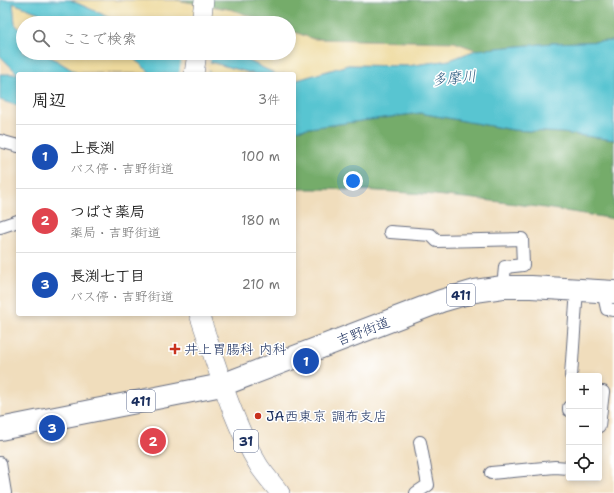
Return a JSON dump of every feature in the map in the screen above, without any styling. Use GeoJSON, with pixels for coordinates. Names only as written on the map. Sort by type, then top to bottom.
{"type":"FeatureCollection","features":[{"type":"Feature","properties":{"kind":"highway","name":"吉野街道"},"geometry":{"type":"LineString","coordinates":[[0,429],[222,385],[441,301],[476,291],[503,287],[577,289],[608,292]]}},
{"type":"Feature","properties":{"kind":"main road"},"geometry":{"type":"LineString","coordinates":[[202,16],[204,0]]}},
{"type":"Feature","properties":{"kind":"main road"},"geometry":{"type":"LineString","coordinates":[[194,72],[196,60]]}},
{"type":"Feature","properties":{"kind":"main road","name":"31"},"geometry":{"type":"LineString","coordinates":[[201,316],[222,385],[242,434],[260,467],[280,493]]}},
{"type":"Feature","properties":{"kind":"street"},"geometry":{"type":"LineString","coordinates":[[0,141],[16,145]]}},
{"type":"Feature","properties":{"kind":"street"},"geometry":{"type":"LineString","coordinates":[[0,226],[16,222]]}},
{"type":"Feature","properties":{"kind":"street"},"geometry":{"type":"LineString","coordinates":[[390,232],[431,235],[437,241],[522,239],[523,264],[505,267],[503,287]]}},
{"type":"Feature","properties":{"kind":"street"},"geometry":{"type":"LineString","coordinates":[[571,373],[577,289]]}},
{"type":"Feature","properties":{"kind":"street"},"geometry":{"type":"LineString","coordinates":[[608,292],[607,309],[614,310]]}},
{"type":"Feature","properties":{"kind":"street"},"geometry":{"type":"LineString","coordinates":[[602,411],[606,392]]}},
{"type":"Feature","properties":{"kind":"street"},"geometry":{"type":"LineString","coordinates":[[416,493],[428,485],[420,442]]}},
{"type":"Feature","properties":{"kind":"street"},"geometry":{"type":"LineString","coordinates":[[0,463],[2,489]]}},
{"type":"Feature","properties":{"kind":"street"},"geometry":{"type":"LineString","coordinates":[[492,473],[555,467],[566,468]]}},
{"type":"Feature","properties":{"kind":"green space"},"geometry":{"type":"Polygon","coordinates":[[[176,0],[614,0],[614,41],[552,43],[476,50],[454,42],[313,39],[296,33],[296,16],[250,16],[233,10],[176,0]]]}},
{"type":"Feature","properties":{"kind":"green space"},"geometry":{"type":"Polygon","coordinates":[[[420,113],[513,130],[563,133],[614,140],[614,219],[495,201],[414,193],[334,189],[296,189],[296,130],[420,113]]]}},
{"type":"Feature","properties":{"kind":"sand"},"geometry":{"type":"Polygon","coordinates":[[[70,0],[176,0],[233,10],[250,16],[106,16],[70,0]]]}},
{"type":"Feature","properties":{"kind":"sand"},"geometry":{"type":"Polygon","coordinates":[[[13,3],[47,16],[16,16],[16,25],[13,3]]]}},
{"type":"Feature","properties":{"kind":"sand"},"geometry":{"type":"Polygon","coordinates":[[[296,33],[313,39],[454,42],[476,50],[450,60],[408,66],[348,65],[296,80],[296,72],[272,72],[247,60],[296,60],[296,33]]]}},
{"type":"Feature","properties":{"kind":"sand"},"geometry":{"type":"Polygon","coordinates":[[[56,60],[135,60],[150,72],[75,72],[56,60]]]}},
{"type":"Feature","properties":{"kind":"sand"},"geometry":{"type":"Polygon","coordinates":[[[203,60],[248,72],[209,72],[203,60]]]}},
{"type":"Feature","properties":{"kind":"water"},"geometry":{"type":"Polygon","coordinates":[[[0,0],[70,0],[106,16],[47,16],[13,3],[16,25],[16,60],[56,60],[75,72],[16,72],[0,56],[0,0]]]}},
{"type":"Feature","properties":{"kind":"water","name":"多摩川"},"geometry":{"type":"Polygon","coordinates":[[[614,41],[614,140],[563,133],[513,130],[420,113],[296,130],[296,80],[348,65],[408,66],[450,60],[476,50],[552,43],[614,41]]]}},
{"type":"Feature","properties":{"kind":"water"},"geometry":{"type":"Polygon","coordinates":[[[135,60],[203,60],[209,72],[150,72],[135,60]]]}},
{"type":"Feature","properties":{"kind":"water"},"geometry":{"type":"Polygon","coordinates":[[[203,60],[247,60],[272,72],[248,72],[203,60]]]}},
{"type":"Feature","properties":{"kind":"water"},"geometry":{"type":"Polygon","coordinates":[[[0,74],[16,74],[16,105],[0,100],[0,74]]]}},
{"type":"Feature","properties":{"kind":"pier"},"geometry":{"type":"Polygon","coordinates":[[[181,60],[210,60],[210,64],[206,63],[209,68],[208,72],[179,72],[181,60]]]}},
{"type":"Feature","properties":{"kind":"place","name":"井上胃腸科 内科"},"geometry":{"type":"Point","coordinates":[175,349]}},
{"type":"Feature","properties":{"kind":"place","name":"上長渕"},"geometry":{"type":"Point","coordinates":[306,361]}},
{"type":"Feature","properties":{"kind":"place","name":"JA西東京 調布支店"},"geometry":{"type":"Point","coordinates":[258,416]}},
{"type":"Feature","properties":{"kind":"place","name":"長渕七丁目"},"geometry":{"type":"Point","coordinates":[52,428]}},
{"type":"Feature","properties":{"kind":"place","name":"つばさ薬局"},"geometry":{"type":"Point","coordinates":[153,441]}}]}
